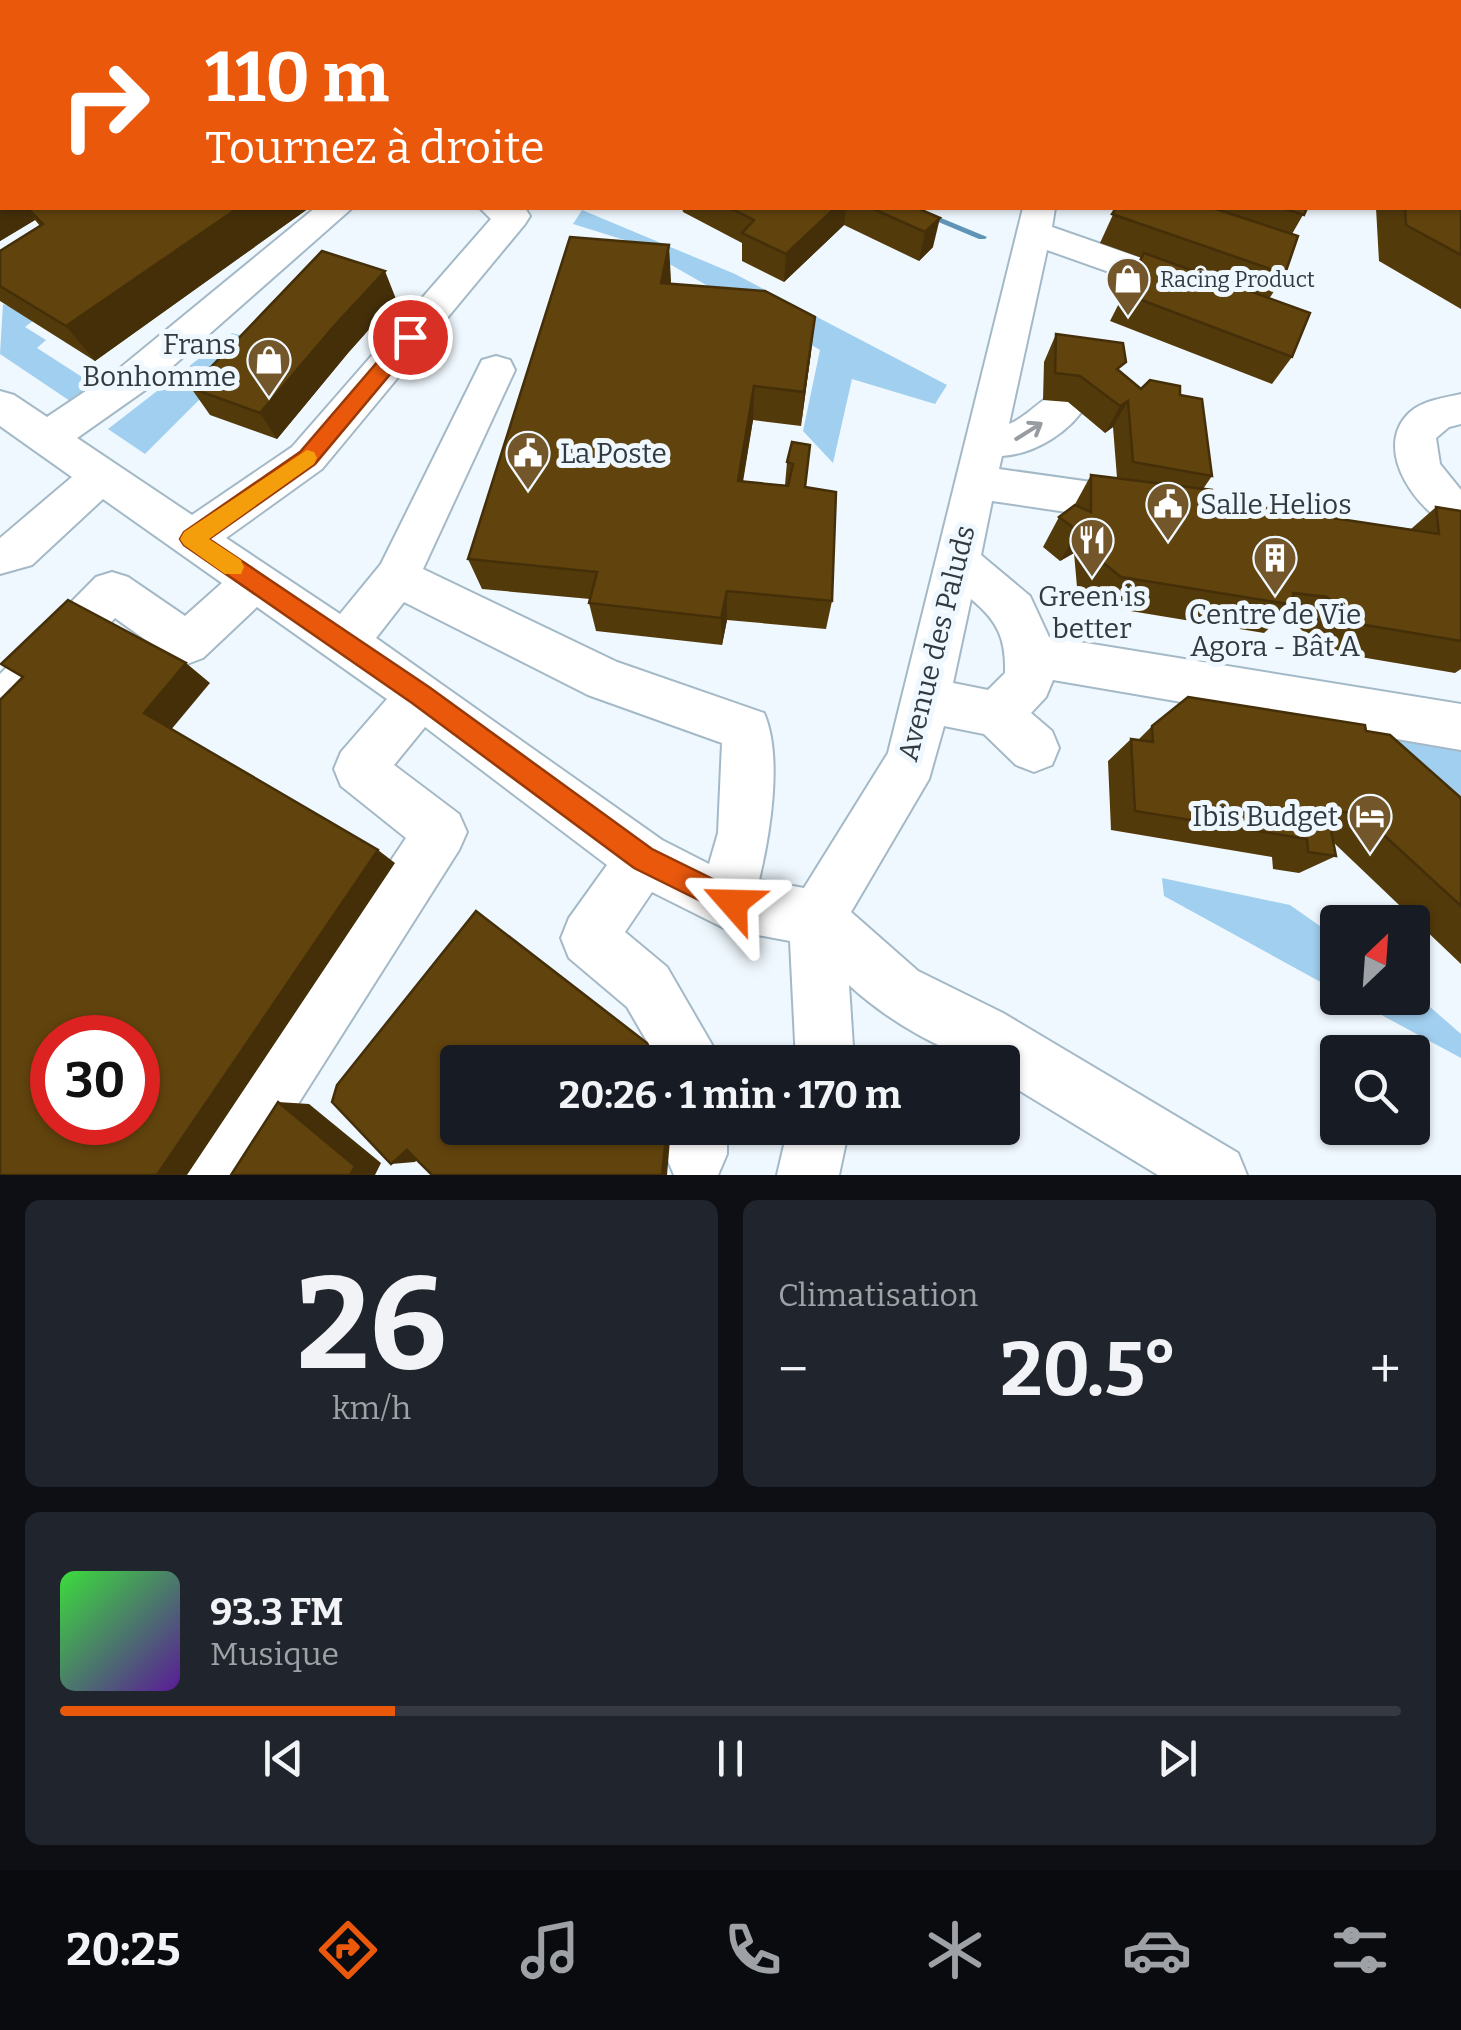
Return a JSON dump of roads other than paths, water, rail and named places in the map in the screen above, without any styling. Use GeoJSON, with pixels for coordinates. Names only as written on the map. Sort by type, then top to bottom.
{"type":"FeatureCollection","features":[{"type":"Feature","properties":{"kind":"street"},"geometry":{"type":"LineString","coordinates":[[47,438],[134,378],[334,210]]}},
{"type":"Feature","properties":{"kind":"street"},"geometry":{"type":"LineString","coordinates":[[192,539],[307,458],[513,216],[500,210]]}},
{"type":"Feature","properties":{"kind":"street"},"geometry":{"type":"LineString","coordinates":[[1036,220],[1218,298]]}},
{"type":"Feature","properties":{"kind":"street","name":"Avenue des Paluds"},"geometry":{"type":"LineString","coordinates":[[817,918],[911,762],[980,461],[1028,332],[1036,220]]}},
{"type":"Feature","properties":{"kind":"street"},"geometry":{"type":"LineString","coordinates":[[344,644],[396,577],[496,370]]}},
{"type":"Feature","properties":{"kind":"street"},"geometry":{"type":"LineString","coordinates":[[980,461],[1022,440],[1068,402]]}},
{"type":"Feature","properties":{"kind":"street"},"geometry":{"type":"LineString","coordinates":[[1,408],[420,695],[643,859],[726,902],[817,918],[898,991],[982,1034],[1216,1175]]}},
{"type":"Feature","properties":{"kind":"street"},"geometry":{"type":"LineString","coordinates":[[1410,532],[1459,513],[1432,490],[1418,467],[1413,443],[1420,426],[1444,411],[1461,409]]}},
{"type":"Feature","properties":{"kind":"street"},"geometry":{"type":"LineString","coordinates":[[980,461],[1180,514]]}},
{"type":"Feature","properties":{"kind":"street"},"geometry":{"type":"LineString","coordinates":[[0,556],[16,552],[101,476]]}},
{"type":"Feature","properties":{"kind":"street"},"geometry":{"type":"LineString","coordinates":[[956,562],[1020,614],[1031,655],[1029,682],[998,714]]}},
{"type":"Feature","properties":{"kind":"street"},"geometry":{"type":"LineString","coordinates":[[396,577],[605,680],[746,729],[744,833],[726,902]]}},
{"type":"Feature","properties":{"kind":"street"},"geometry":{"type":"LineString","coordinates":[[0,707],[112,591],[188,643],[254,582]]}},
{"type":"Feature","properties":{"kind":"street"},"geometry":{"type":"LineString","coordinates":[[1031,655],[1461,727]]}},
{"type":"Feature","properties":{"kind":"street"},"geometry":{"type":"LineString","coordinates":[[217,1175],[441,832],[359,769],[420,695]]}},
{"type":"Feature","properties":{"kind":"street"},"geometry":{"type":"LineString","coordinates":[[928,700],[998,714],[1034,748]]}},
{"type":"Feature","properties":{"kind":"street"},"geometry":{"type":"LineString","coordinates":[[643,859],[589,938],[647,987],[682,1045]]}},
{"type":"Feature","properties":{"kind":"street"},"geometry":{"type":"LineString","coordinates":[[817,918],[824,1045]]}},
{"type":"Feature","properties":{"kind":"street"},"geometry":{"type":"LineString","coordinates":[[808,1175],[815,1145]]}},
{"type":"Feature","properties":{"kind":"waterway"},"geometry":{"type":"LineString","coordinates":[[915,210],[982,237]]}},
{"type":"Feature","properties":{"kind":"place","name":"Racing Product"},"geometry":{"type":"Point","coordinates":[1128,317]}},
{"type":"Feature","properties":{"kind":"place","name":"Frans Bonhomme"},"geometry":{"type":"Point","coordinates":[269,398]}},
{"type":"Feature","properties":{"kind":"place","name":"La Poste"},"geometry":{"type":"Point","coordinates":[528,491]}},
{"type":"Feature","properties":{"kind":"place","name":"Salle Helios"},"geometry":{"type":"Point","coordinates":[1168,542]}},
{"type":"Feature","properties":{"kind":"place","name":"Green is better"},"geometry":{"type":"Point","coordinates":[1092,578]}},
{"type":"Feature","properties":{"kind":"place","name":"Centre de Vie Agora - Bât A"},"geometry":{"type":"Point","coordinates":[1275,596]}},
{"type":"Feature","properties":{"kind":"place","name":"Ibis Budget"},"geometry":{"type":"Point","coordinates":[1370,854]}}]}
